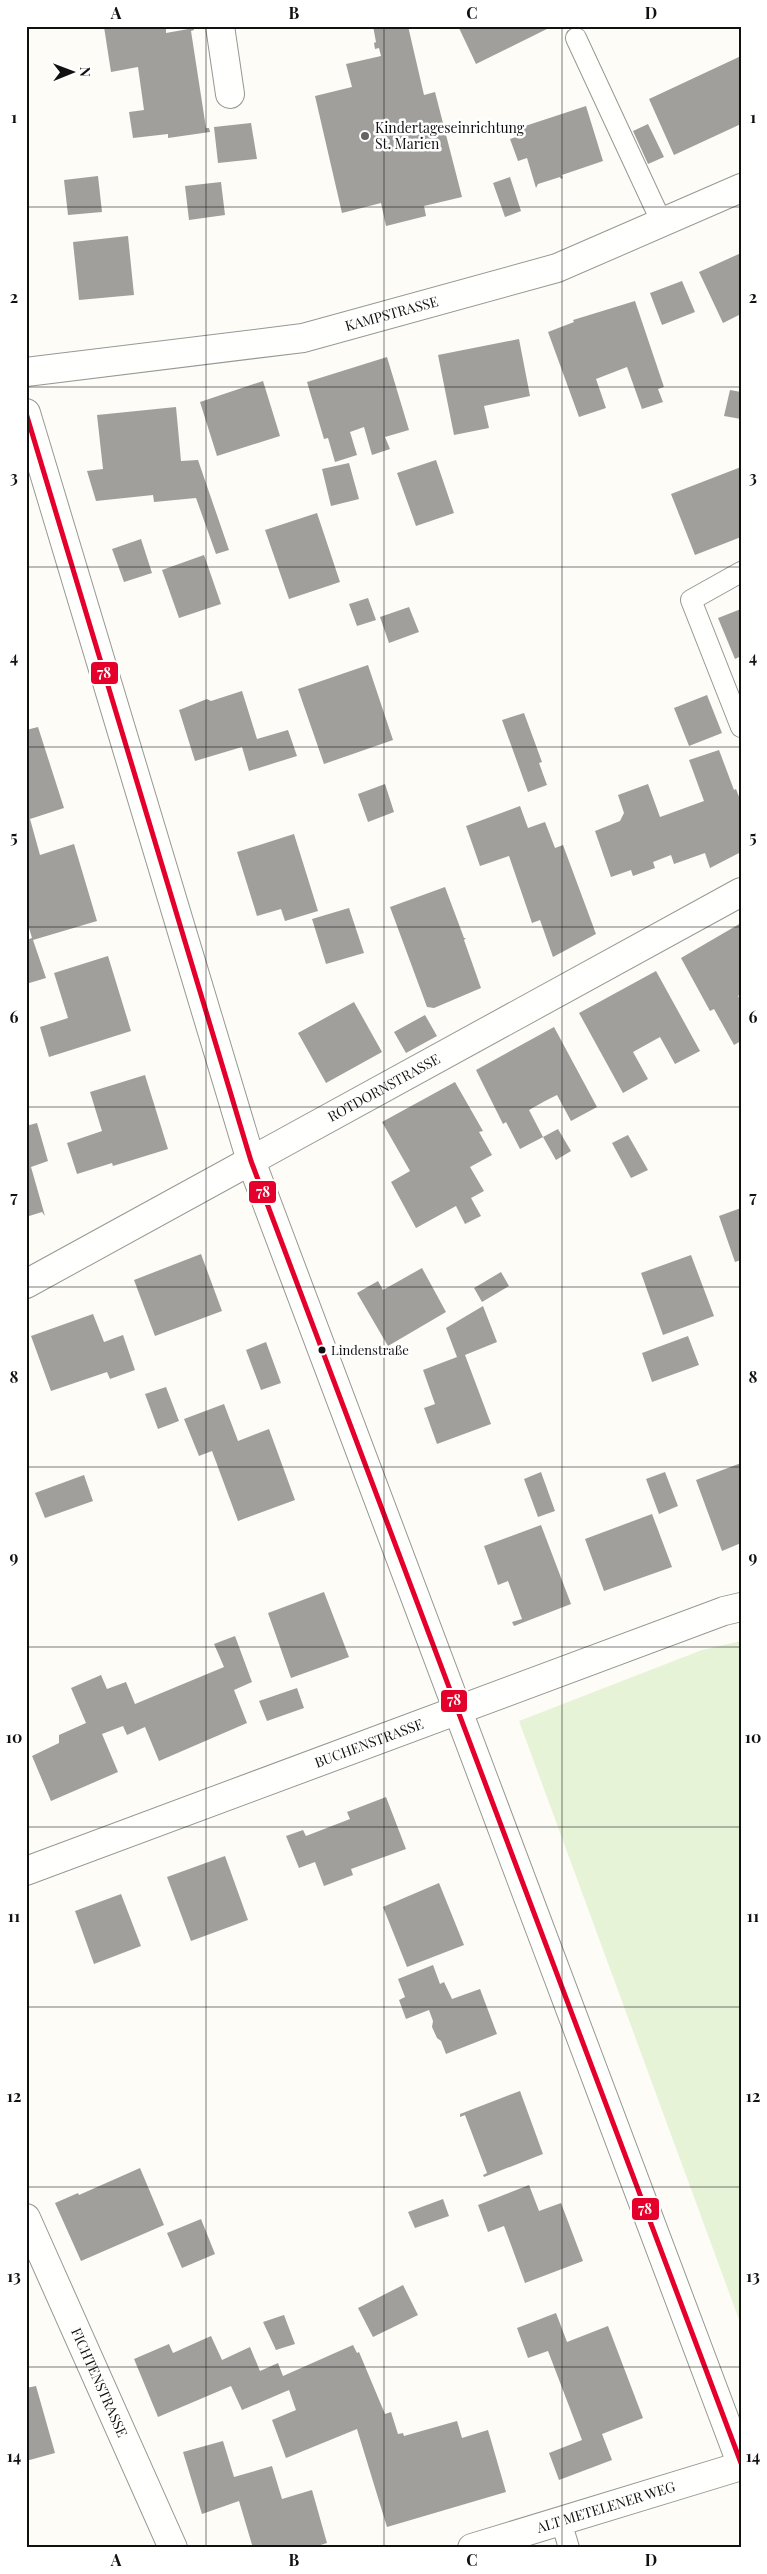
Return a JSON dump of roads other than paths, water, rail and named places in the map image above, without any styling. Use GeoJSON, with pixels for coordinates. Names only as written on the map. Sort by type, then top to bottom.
{"type":"FeatureCollection","features":[{"type":"Feature","properties":{"kind":"street"},"geometry":{"type":"LineString","coordinates":[[220,26],[230,94]]}},
{"type":"Feature","properties":{"kind":"street","name":"KAMPSTRASSE"},"geometry":{"type":"LineString","coordinates":[[26,372],[303,338],[557,268],[741,188]]}},
{"type":"Feature","properties":{"kind":"street"},"geometry":{"type":"LineString","coordinates":[[26,413],[251,1161],[741,2465]]}},
{"type":"Feature","properties":{"kind":"street","name":"ROTDORNSTRASSE"},"geometry":{"type":"LineString","coordinates":[[26,1284],[741,892]]}},
{"type":"Feature","properties":{"kind":"street","name":"BUCHENSTRASSE"},"geometry":{"type":"LineString","coordinates":[[26,1871],[741,1607]]}},
{"type":"Feature","properties":{"kind":"street","name":"FICHTENSTRASSE"},"geometry":{"type":"LineString","coordinates":[[26,2218],[173,2548]]}},
{"type":"Feature","properties":{"kind":"street","name":"ALT METELENER WEG"},"geometry":{"type":"LineString","coordinates":[[472,2548],[741,2465]]}},
{"type":"Feature","properties":{"kind":"lane"},"geometry":{"type":"LineString","coordinates":[[576,38],[662,223]]}},
{"type":"Feature","properties":{"kind":"lane"},"geometry":{"type":"LineString","coordinates":[[740,724],[691,600],[741,572]]}},
{"type":"Feature","properties":{"kind":"lane"},"geometry":{"type":"LineString","coordinates":[[561,2521],[568,2548]]}},
{"type":"Feature","properties":{"kind":"place","name":"Kindertageseinrichtung St. Marien"},"geometry":{"type":"Point","coordinates":[365,136]}},
{"type":"Feature","properties":{"kind":"place","name":"Lindenstraße"},"geometry":{"type":"Point","coordinates":[322,1350]}}]}
